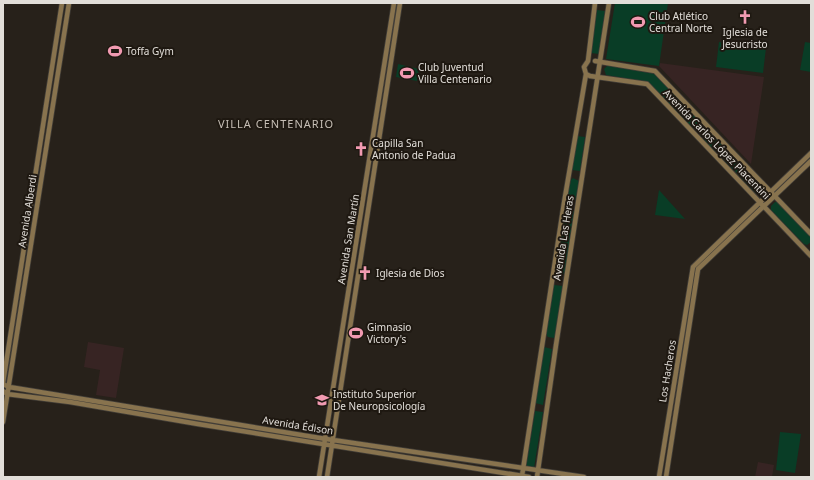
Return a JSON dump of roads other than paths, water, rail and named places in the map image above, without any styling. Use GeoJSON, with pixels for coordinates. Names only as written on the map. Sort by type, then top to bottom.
{"type":"FeatureCollection","features":[{"type":"Feature","properties":{"kind":"main road","name":"Avenida Alberdi"},"geometry":{"type":"LineString","coordinates":[[3,384],[62,3]]}},
{"type":"Feature","properties":{"kind":"main road","name":"Avenida Alberdi"},"geometry":{"type":"LineString","coordinates":[[3,422],[5,392],[9,387],[69,3]]}},
{"type":"Feature","properties":{"kind":"main road","name":"Avenida San Martín"},"geometry":{"type":"LineString","coordinates":[[320,477],[394,3]]}},
{"type":"Feature","properties":{"kind":"main road","name":"Avenida San Martín"},"geometry":{"type":"LineString","coordinates":[[327,477],[400,3]]}},
{"type":"Feature","properties":{"kind":"main road","name":"Avenida Las Heras"},"geometry":{"type":"LineString","coordinates":[[522,476],[585,72],[585,63],[588,61],[595,3]]}},
{"type":"Feature","properties":{"kind":"main road","name":"Avenida Las Heras"},"geometry":{"type":"LineString","coordinates":[[537,477],[609,3]]}},
{"type":"Feature","properties":{"kind":"main road","name":"Avenida Carlos López Piacentini"},"geometry":{"type":"LineString","coordinates":[[588,61],[598,69],[647,84],[811,256]]}},
{"type":"Feature","properties":{"kind":"main road","name":"Avenida Carlos López Piacentini"},"geometry":{"type":"LineString","coordinates":[[585,72],[598,69],[655,71],[811,234]]}},
{"type":"Feature","properties":{"kind":"main road"},"geometry":{"type":"LineString","coordinates":[[760,201],[811,153]]}},
{"type":"Feature","properties":{"kind":"main road"},"geometry":{"type":"LineString","coordinates":[[764,206],[811,161]]}},
{"type":"Feature","properties":{"kind":"main road","name":"Los Hacheros"},"geometry":{"type":"LineString","coordinates":[[659,477],[693,267],[760,201]]}},
{"type":"Feature","properties":{"kind":"main road","name":"Los Hacheros"},"geometry":{"type":"LineString","coordinates":[[666,477],[698,269],[764,206]]}},
{"type":"Feature","properties":{"kind":"main road","name":"Avenida Édison"},"geometry":{"type":"LineString","coordinates":[[3,384],[9,387],[325,441]]}},
{"type":"Feature","properties":{"kind":"main road","name":"Avenida Édison"},"geometry":{"type":"LineString","coordinates":[[5,392],[198,424],[584,477]]}},
{"type":"Feature","properties":{"kind":"main road","name":"Avenida Édison"},"geometry":{"type":"LineString","coordinates":[[332,442],[529,477]]}},
{"type":"Feature","properties":{"kind":"place","name":"Iglesia de Jesucristo"},"geometry":{"type":"Point","coordinates":[745,17]}},
{"type":"Feature","properties":{"kind":"place","name":"Club Atlético Central Norte"},"geometry":{"type":"Point","coordinates":[638,22]}},
{"type":"Feature","properties":{"kind":"place","name":"Toffa Gym"},"geometry":{"type":"Point","coordinates":[115,51]}},
{"type":"Feature","properties":{"kind":"place","name":"Club Juventud Villa Centenario"},"geometry":{"type":"Point","coordinates":[407,73]}},
{"type":"Feature","properties":{"kind":"place","name":"Capilla San Antonio de Padua"},"geometry":{"type":"Point","coordinates":[361,149]}},
{"type":"Feature","properties":{"kind":"place","name":"Iglesia de Dios"},"geometry":{"type":"Point","coordinates":[365,273]}},
{"type":"Feature","properties":{"kind":"place","name":"Gimnasio Victory's"},"geometry":{"type":"Point","coordinates":[356,333]}},
{"type":"Feature","properties":{"kind":"place","name":"Instituto Superior De Neuropsicología"},"geometry":{"type":"Point","coordinates":[322,400]}},
{"type":"Feature","properties":{"kind":"district","name":"VILLA CENTENARIO"},"geometry":{"type":"Point","coordinates":[276,123]}}]}
